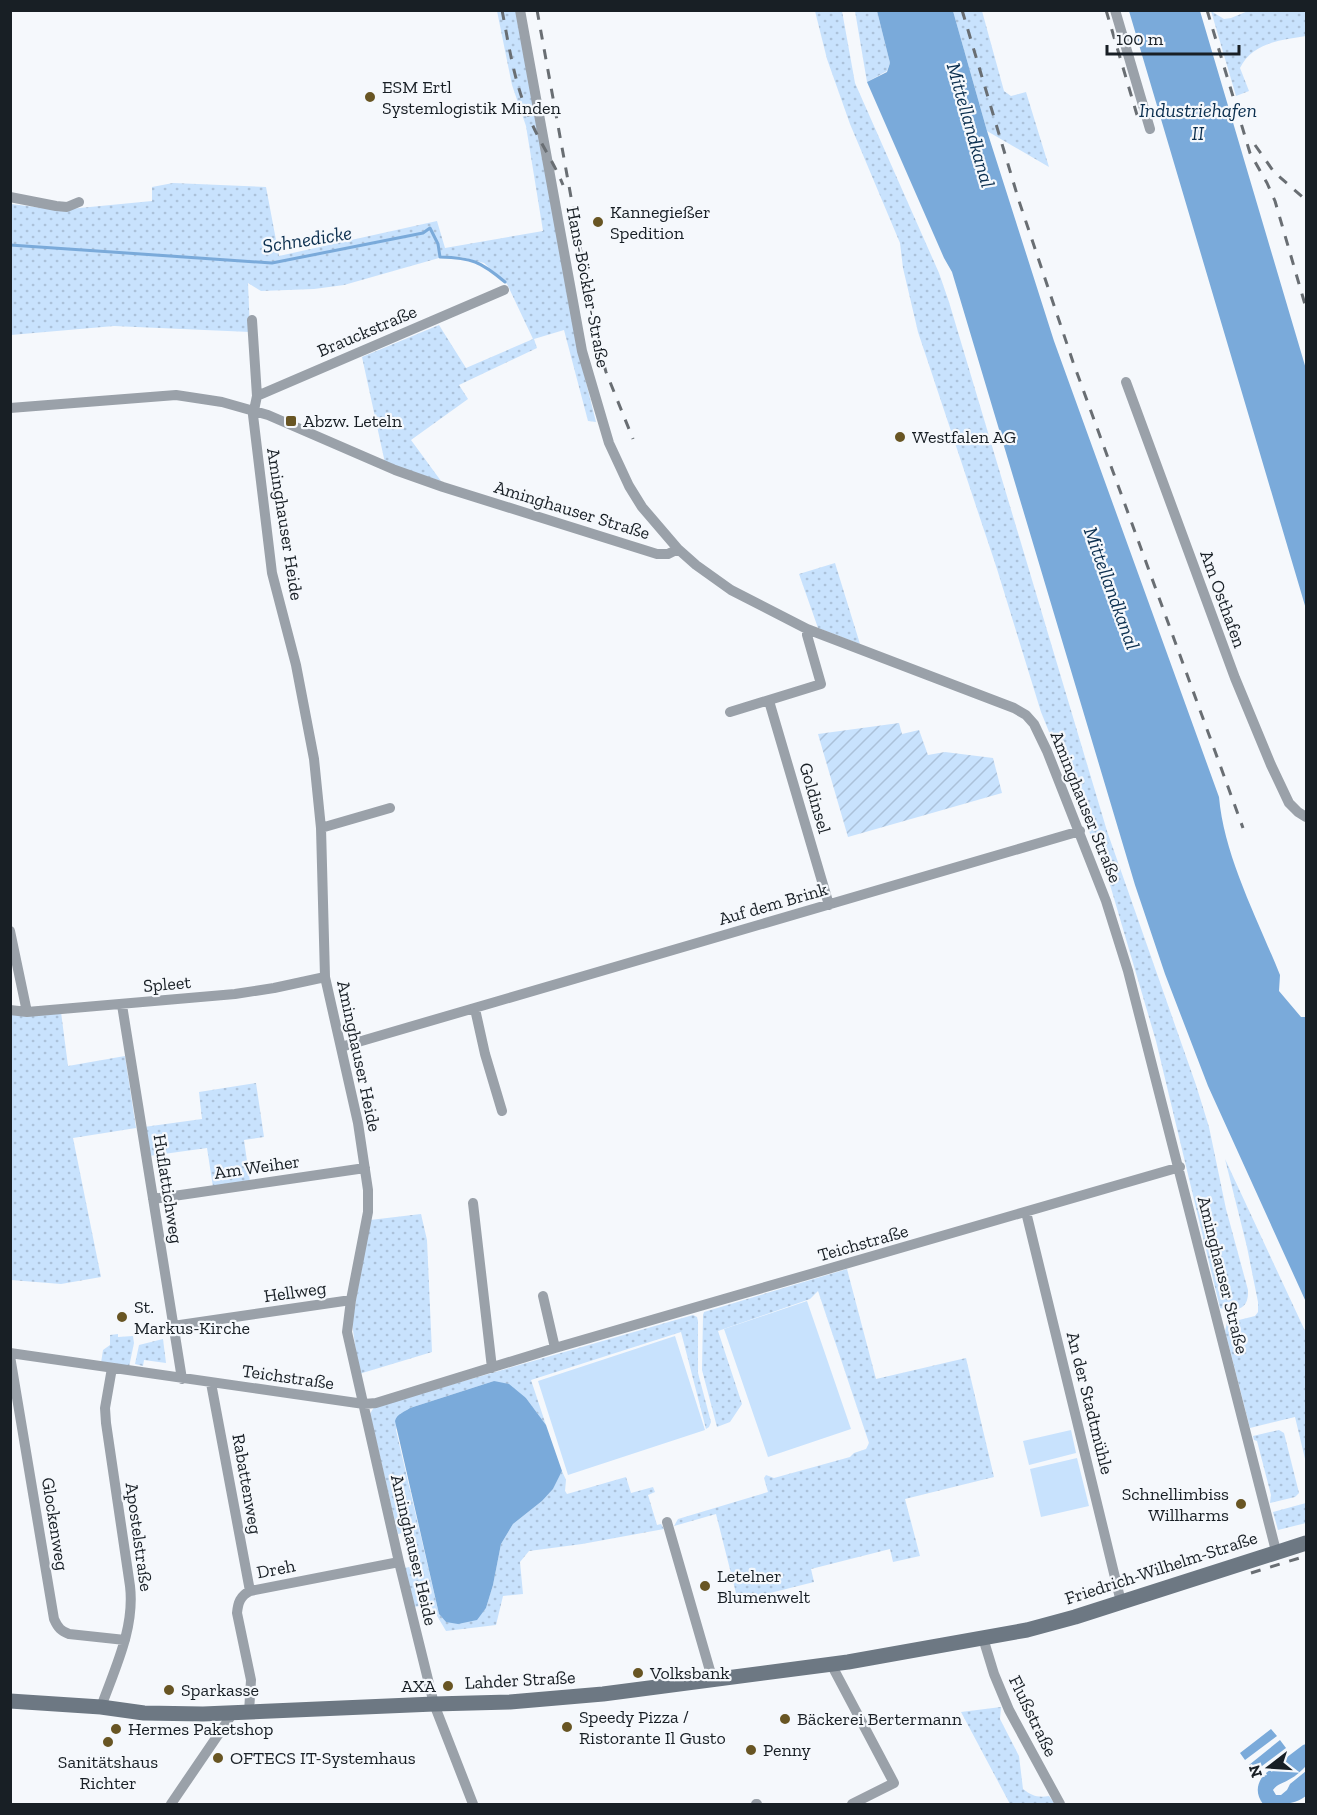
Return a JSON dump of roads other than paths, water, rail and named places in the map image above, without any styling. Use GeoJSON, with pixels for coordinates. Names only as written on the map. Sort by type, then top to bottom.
{"type":"FeatureCollection","features":[{"type":"Feature","properties":{"kind":"street","name":"Hans-Böckler-Straße"},"geometry":{"type":"LineString","coordinates":[[520,10],[582,351],[592,389],[609,443],[629,486],[654,523],[678,549]]}},
{"type":"Feature","properties":{"kind":"street"},"geometry":{"type":"LineString","coordinates":[[1115,10],[1150,129]]}},
{"type":"Feature","properties":{"kind":"street"},"geometry":{"type":"LineString","coordinates":[[10,197],[67,207],[79,201]]}},
{"type":"Feature","properties":{"kind":"street","name":"Brauckstraße"},"geometry":{"type":"LineString","coordinates":[[257,396],[504,290]]}},
{"type":"Feature","properties":{"kind":"street"},"geometry":{"type":"LineString","coordinates":[[252,320],[257,396],[254,410]]}},
{"type":"Feature","properties":{"kind":"street","name":"Am Osthafen"},"geometry":{"type":"LineString","coordinates":[[1126,382],[1235,678],[1271,765],[1289,803],[1306,817]]}},
{"type":"Feature","properties":{"kind":"street","name":"Aminghauser Straße"},"geometry":{"type":"LineString","coordinates":[[10,408],[176,395],[222,402],[254,410],[395,470],[443,487],[657,554],[668,554],[678,549],[696,566],[731,590],[807,629],[1014,708],[1026,715],[1039,734],[1080,831],[1106,901],[1128,971],[1180,1167],[1276,1551]]}},
{"type":"Feature","properties":{"kind":"street","name":"Aminghauser Heide"},"geometry":{"type":"LineString","coordinates":[[254,410],[272,573],[305,709],[314,759],[321,828],[325,977],[358,1123],[368,1190],[368,1212],[347,1332],[434,1704],[473,1804]]}},
{"type":"Feature","properties":{"kind":"street"},"geometry":{"type":"LineString","coordinates":[[730,712],[821,684],[807,629]]}},
{"type":"Feature","properties":{"kind":"street","name":"Goldinsel"},"geometry":{"type":"LineString","coordinates":[[769,701],[829,905]]}},
{"type":"Feature","properties":{"kind":"street"},"geometry":{"type":"LineString","coordinates":[[321,828],[390,808]]}},
{"type":"Feature","properties":{"kind":"street","name":"Auf dem Brink"},"geometry":{"type":"LineString","coordinates":[[341,1047],[1080,831]]}},
{"type":"Feature","properties":{"kind":"street"},"geometry":{"type":"LineString","coordinates":[[10,931],[27,1012]]}},
{"type":"Feature","properties":{"kind":"street","name":"Spleet"},"geometry":{"type":"LineString","coordinates":[[10,1010],[27,1012],[235,994],[325,977]]}},
{"type":"Feature","properties":{"kind":"street","name":"Huflattichweg"},"geometry":{"type":"LineString","coordinates":[[122,1005],[182,1378]]}},
{"type":"Feature","properties":{"kind":"street"},"geometry":{"type":"LineString","coordinates":[[475,1009],[502,1111]]}},
{"type":"Feature","properties":{"kind":"street","name":"Teichstraße"},"geometry":{"type":"LineString","coordinates":[[10,1355],[364,1404],[376,1403],[555,1348],[1180,1167]]}},
{"type":"Feature","properties":{"kind":"street","name":"Am Weiher"},"geometry":{"type":"LineString","coordinates":[[153,1198],[365,1168]]}},
{"type":"Feature","properties":{"kind":"street"},"geometry":{"type":"LineString","coordinates":[[473,1203],[492,1368]]}},
{"type":"Feature","properties":{"kind":"street","name":"An der Stadtmühle"},"geometry":{"type":"LineString","coordinates":[[1026,1212],[1121,1602]]}},
{"type":"Feature","properties":{"kind":"street"},"geometry":{"type":"LineString","coordinates":[[543,1296],[555,1348]]}},
{"type":"Feature","properties":{"kind":"street","name":"Hellweg"},"geometry":{"type":"LineString","coordinates":[[173,1326],[351,1300]]}},
{"type":"Feature","properties":{"kind":"street","name":"Glockenweg"},"geometry":{"type":"LineString","coordinates":[[10,1355],[54,1619],[62,1631],[69,1634],[125,1640]]}},
{"type":"Feature","properties":{"kind":"street","name":"Apostelstraße"},"geometry":{"type":"LineString","coordinates":[[101,1707],[125,1640],[132,1610],[106,1423],[105,1408],[112,1368]]}},
{"type":"Feature","properties":{"kind":"street","name":"Rabattenweg"},"geometry":{"type":"LineString","coordinates":[[211,1383],[250,1590]]}},
{"type":"Feature","properties":{"kind":"street"},"geometry":{"type":"LineString","coordinates":[[667,1522],[714,1681]]}},
{"type":"Feature","properties":{"kind":"street","name":"Friedrich-Wilhelm-Straße"},"geometry":{"type":"LineString","coordinates":[[1027,1630],[1306,1543]]}},
{"type":"Feature","properties":{"kind":"street","name":"Dreh"},"geometry":{"type":"LineString","coordinates":[[249,1712],[251,1680],[237,1613],[242,1595],[250,1590],[399,1562]]}},
{"type":"Feature","properties":{"kind":"street","name":"Lahder Straße"},"geometry":{"type":"LineString","coordinates":[[10,1701],[168,1714],[510,1702],[714,1681],[831,1664],[1027,1630]]}},
{"type":"Feature","properties":{"kind":"street","name":"Flußstraße"},"geometry":{"type":"LineString","coordinates":[[983,1638],[994,1674],[1009,1710],[1060,1804]]}},
{"type":"Feature","properties":{"kind":"street"},"geometry":{"type":"LineString","coordinates":[[831,1664],[894,1783],[852,1804]]}},
{"type":"Feature","properties":{"kind":"street"},"geometry":{"type":"LineString","coordinates":[[171,1804],[233,1713]]}},
{"type":"Feature","properties":{"kind":"water","name":"Mittellandkanal"},"geometry":{"type":"Polygon","coordinates":[[[877,11],[953,11],[987,131],[1054,341],[1219,797],[1222,819],[1235,865],[1280,975],[1279,991],[1301,1017],[1306,1017],[1306,1302],[1208,1086],[1165,974],[1135,885],[952,272],[867,82],[887,72],[890,63],[877,11]]]}},
{"type":"Feature","properties":{"kind":"water","name":"Industriehafen II"},"geometry":{"type":"Polygon","coordinates":[[[1129,11],[1200,11],[1306,369],[1306,609],[1129,11]]]}},
{"type":"Feature","properties":{"kind":"water"},"geometry":{"type":"Polygon","coordinates":[[[494,1381],[509,1384],[526,1398],[546,1425],[562,1471],[553,1489],[513,1524],[501,1544],[486,1608],[477,1620],[458,1624],[446,1622],[439,1614],[395,1421],[399,1415],[410,1408],[494,1381]]]}},
{"type":"Feature","properties":{"kind":"water"},"geometry":{"type":"Polygon","coordinates":[[[1271,1729],[1277,1736],[1245,1760],[1240,1753],[1271,1729]]]}},
{"type":"Feature","properties":{"kind":"water"},"geometry":{"type":"Polygon","coordinates":[[[1280,1740],[1286,1748],[1254,1772],[1249,1765],[1280,1740]]]}},
{"type":"Feature","properties":{"kind":"water"},"geometry":{"type":"Polygon","coordinates":[[[1306,1744],[1306,1766],[1273,1790],[1276,1795],[1281,1795],[1306,1771],[1306,1796],[1286,1804],[1263,1804],[1258,1790],[1263,1776],[1267,1775],[1266,1773],[1270,1770],[1272,1772],[1274,1767],[1306,1744]]]}},
{"type":"Feature","properties":{"kind":"waterway","name":"Schnedicke"},"geometry":{"type":"LineString","coordinates":[[10,245],[272,263],[423,233],[430,228],[438,244],[440,257],[460,258],[475,262],[489,269],[505,282]]}},
{"type":"Feature","properties":{"kind":"railway"},"geometry":{"type":"LineString","coordinates":[[502,10],[512,63],[523,102],[563,185]]}},
{"type":"Feature","properties":{"kind":"railway"},"geometry":{"type":"LineString","coordinates":[[537,10],[597,340],[606,372],[633,439]]}},
{"type":"Feature","properties":{"kind":"railway"},"geometry":{"type":"LineString","coordinates":[[962,10],[1019,201],[1073,362],[1243,828]]}},
{"type":"Feature","properties":{"kind":"railway"},"geometry":{"type":"LineString","coordinates":[[1106,10],[1137,115]]}},
{"type":"Feature","properties":{"kind":"railway"},"geometry":{"type":"LineString","coordinates":[[1207,10],[1250,153],[1275,201],[1306,308]]}},
{"type":"Feature","properties":{"kind":"railway"},"geometry":{"type":"LineString","coordinates":[[1255,145],[1274,172],[1306,200]]}},
{"type":"Feature","properties":{"kind":"railway"},"geometry":{"type":"LineString","coordinates":[[1251,1573],[1306,1556]]}},
{"type":"Feature","properties":{"kind":"place","name":"ESM Ertl Systemlogistik Minden"},"geometry":{"type":"Point","coordinates":[370,97]}},
{"type":"Feature","properties":{"kind":"place","name":"Kannegießer Spedition"},"geometry":{"type":"Point","coordinates":[598,222]}},
{"type":"Feature","properties":{"kind":"place","name":"Abzw. Leteln"},"geometry":{"type":"Point","coordinates":[291,421]}},
{"type":"Feature","properties":{"kind":"place","name":"Westfalen AG"},"geometry":{"type":"Point","coordinates":[900,437]}},
{"type":"Feature","properties":{"kind":"place","name":"St. Markus-Kirche"},"geometry":{"type":"Point","coordinates":[122,1317]}},
{"type":"Feature","properties":{"kind":"place","name":"Schnellimbiss Willharms"},"geometry":{"type":"Point","coordinates":[1241,1504]}},
{"type":"Feature","properties":{"kind":"place","name":"Letelner Blumenwelt"},"geometry":{"type":"Point","coordinates":[705,1586]}},
{"type":"Feature","properties":{"kind":"place","name":"Volksbank"},"geometry":{"type":"Point","coordinates":[638,1673]}},
{"type":"Feature","properties":{"kind":"place","name":"AXA"},"geometry":{"type":"Point","coordinates":[448,1686]}},
{"type":"Feature","properties":{"kind":"place","name":"Sparkasse"},"geometry":{"type":"Point","coordinates":[169,1690]}},
{"type":"Feature","properties":{"kind":"place","name":"Bäckerei Bertermann"},"geometry":{"type":"Point","coordinates":[785,1719]}},
{"type":"Feature","properties":{"kind":"place","name":"Speedy Pizza / Ristorante Il Gusto"},"geometry":{"type":"Point","coordinates":[567,1727]}},
{"type":"Feature","properties":{"kind":"place","name":"Hermes Paketshop"},"geometry":{"type":"Point","coordinates":[116,1729]}},
{"type":"Feature","properties":{"kind":"place","name":"Sanitätshaus Richter"},"geometry":{"type":"Point","coordinates":[108,1742]}},
{"type":"Feature","properties":{"kind":"place","name":"Penny"},"geometry":{"type":"Point","coordinates":[751,1750]}},
{"type":"Feature","properties":{"kind":"place","name":"OFTECS IT-Systemhaus"},"geometry":{"type":"Point","coordinates":[218,1758]}}]}
